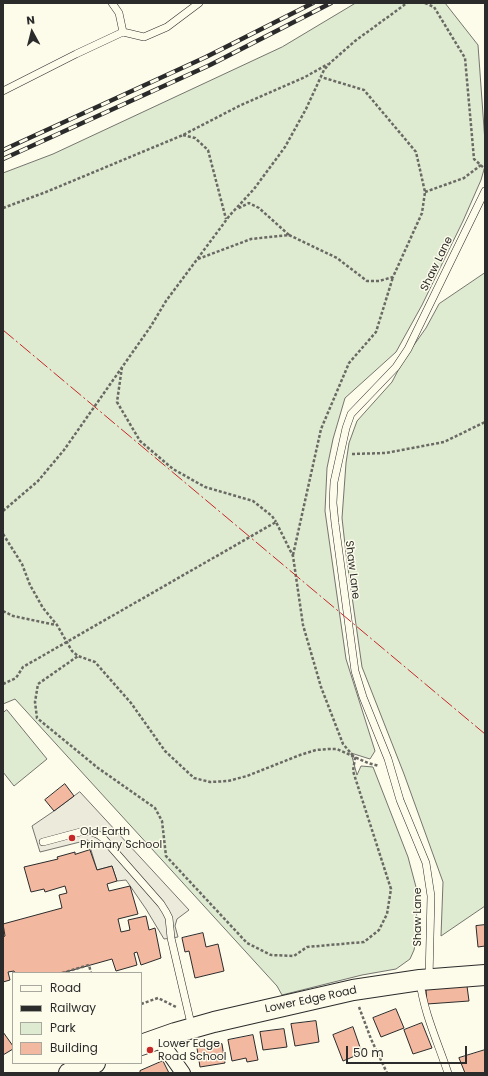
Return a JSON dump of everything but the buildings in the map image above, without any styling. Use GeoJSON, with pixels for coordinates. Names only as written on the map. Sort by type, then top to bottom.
{"type":"FeatureCollection","features":[{"type":"Feature","properties":{"kind":"street","name":"Lower Edge Road"},"geometry":{"type":"LineString","coordinates":[[150,1042],[191,1020],[263,1010],[353,990],[424,979],[485,975]]}},
{"type":"Feature","properties":{"kind":"street"},"geometry":{"type":"LineString","coordinates":[[150,1042],[183,1073]]}},
{"type":"Feature","properties":{"kind":"street"},"geometry":{"type":"LineString","coordinates":[[68,1073],[92,1064]]}},
{"type":"Feature","properties":{"kind":"lane"},"geometry":{"type":"LineString","coordinates":[[112,3],[118,13],[123,32]]}},
{"type":"Feature","properties":{"kind":"lane"},"geometry":{"type":"LineString","coordinates":[[3,91],[123,32],[144,37],[167,27],[199,3]]}},
{"type":"Feature","properties":{"kind":"lane","name":"Shaw Lane"},"geometry":{"type":"LineString","coordinates":[[448,1073],[426,1010],[422,994],[431,896],[426,863],[400,800],[388,759],[363,697],[355,671],[342,584],[333,503],[334,482],[346,428],[351,414],[396,367],[408,349],[485,191]]}},
{"type":"Feature","properties":{"kind":"lane"},"geometry":{"type":"LineString","coordinates":[[43,842],[84,831],[90,831],[99,835],[161,904],[168,918],[171,938],[191,1020]]}},
{"type":"Feature","properties":{"kind":"path"},"geometry":{"type":"LineString","coordinates":[[3,208],[46,192],[183,135],[239,106],[305,77],[330,63],[355,41],[407,3]]}},
{"type":"Feature","properties":{"kind":"path"},"geometry":{"type":"LineString","coordinates":[[425,3],[434,7],[465,58],[474,159],[485,169]]}},
{"type":"Feature","properties":{"kind":"path"},"geometry":{"type":"LineString","coordinates":[[3,511],[38,481],[56,459],[151,326],[166,301],[198,260],[226,219],[254,189],[285,147],[306,109],[321,77],[330,63]]}},
{"type":"Feature","properties":{"kind":"path"},"geometry":{"type":"LineString","coordinates":[[293,556],[321,428],[349,364],[376,332],[393,277],[422,212],[425,192],[416,152],[364,90],[321,77]]}},
{"type":"Feature","properties":{"kind":"path"},"geometry":{"type":"LineString","coordinates":[[183,135],[195,138],[208,150],[226,219]]}},
{"type":"Feature","properties":{"kind":"path"},"geometry":{"type":"LineString","coordinates":[[425,192],[464,178],[481,165]]}},
{"type":"Feature","properties":{"kind":"path"},"geometry":{"type":"LineString","coordinates":[[235,210],[249,203],[259,208],[289,235],[337,258],[367,281],[379,281],[393,277]]}},
{"type":"Feature","properties":{"kind":"path"},"geometry":{"type":"LineString","coordinates":[[198,260],[251,239],[289,235]]}},
{"type":"Feature","properties":{"kind":"path"},"geometry":{"type":"LineString","coordinates":[[78,656],[38,684],[35,702],[37,718],[98,768],[155,808],[162,821],[166,856],[247,943],[271,955],[294,956],[307,947],[364,942],[379,930],[387,914],[391,889],[353,771],[355,758],[343,744],[321,687],[303,625],[293,556],[272,516],[253,501],[205,487],[173,469],[140,440],[117,402],[122,366]]}},
{"type":"Feature","properties":{"kind":"path"},"geometry":{"type":"LineString","coordinates":[[340,454],[386,453],[444,442],[485,422]]}},
{"type":"Feature","properties":{"kind":"path"},"geometry":{"type":"LineString","coordinates":[[3,684],[16,678],[23,667],[276,522]]}},
{"type":"Feature","properties":{"kind":"path"},"geometry":{"type":"LineString","coordinates":[[3,534],[22,564],[30,585],[43,608],[57,625],[72,651],[78,656],[95,662],[131,703],[165,751],[194,778],[210,782],[228,781],[247,776],[316,750],[337,749],[355,758],[391,770]]}},
{"type":"Feature","properties":{"kind":"path"},"geometry":{"type":"LineString","coordinates":[[3,611],[13,616],[57,625]]}},
{"type":"Feature","properties":{"kind":"path"},"geometry":{"type":"LineString","coordinates":[[65,972],[89,965],[91,972]]}},
{"type":"Feature","properties":{"kind":"path"},"geometry":{"type":"LineString","coordinates":[[353,990],[371,1039],[386,1073]]}},
{"type":"Feature","properties":{"kind":"path"},"geometry":{"type":"LineString","coordinates":[[142,1004],[158,998],[191,1020]]}},
{"type":"Feature","properties":{"kind":"green space"},"geometry":{"type":"Polygon","coordinates":[[[356,3],[445,3],[478,45],[485,142],[485,166],[481,180],[463,221],[422,305],[396,352],[345,398],[333,439],[327,468],[325,511],[346,659],[375,751],[370,759],[351,753],[357,775],[361,766],[373,767],[408,857],[416,887],[417,935],[414,950],[410,959],[396,969],[362,975],[282,995],[277,986],[15,699],[3,704],[3,173],[53,154],[282,47],[356,3]]]}},
{"type":"Feature","properties":{"kind":"green space"},"geometry":{"type":"Polygon","coordinates":[[[485,273],[485,906],[441,936],[443,882],[404,774],[362,667],[342,518],[349,443],[357,421],[392,382],[404,359],[426,328],[439,304],[485,273]]]}},
{"type":"Feature","properties":{"kind":"green space"},"geometry":{"type":"Polygon","coordinates":[[[7,710],[47,759],[14,786],[3,772],[3,713],[7,710]]]}},
{"type":"Feature","properties":{"kind":"shaded area"},"geometry":{"type":"Polygon","coordinates":[[[80,792],[189,910],[177,919],[175,926],[178,937],[164,939],[126,880],[117,881],[112,866],[97,870],[88,840],[40,852],[32,826],[80,792]]]}},
{"type":"Feature","properties":{"kind":"railway"},"geometry":{"type":"LineString","coordinates":[[3,150],[206,57],[313,3]]}},
{"type":"Feature","properties":{"kind":"railway"},"geometry":{"type":"LineString","coordinates":[[3,159],[210,65],[331,3]]}},
{"type":"Feature","properties":{"kind":"power"},"geometry":{"type":"LineString","coordinates":[[3,330],[485,734]]}},
{"type":"Feature","properties":{"kind":"place","name":"Old Earth Primary School"},"geometry":{"type":"Point","coordinates":[72,838]}},
{"type":"Feature","properties":{"kind":"place","name":"Lower Edge Road School"},"geometry":{"type":"Point","coordinates":[150,1050]}}]}
